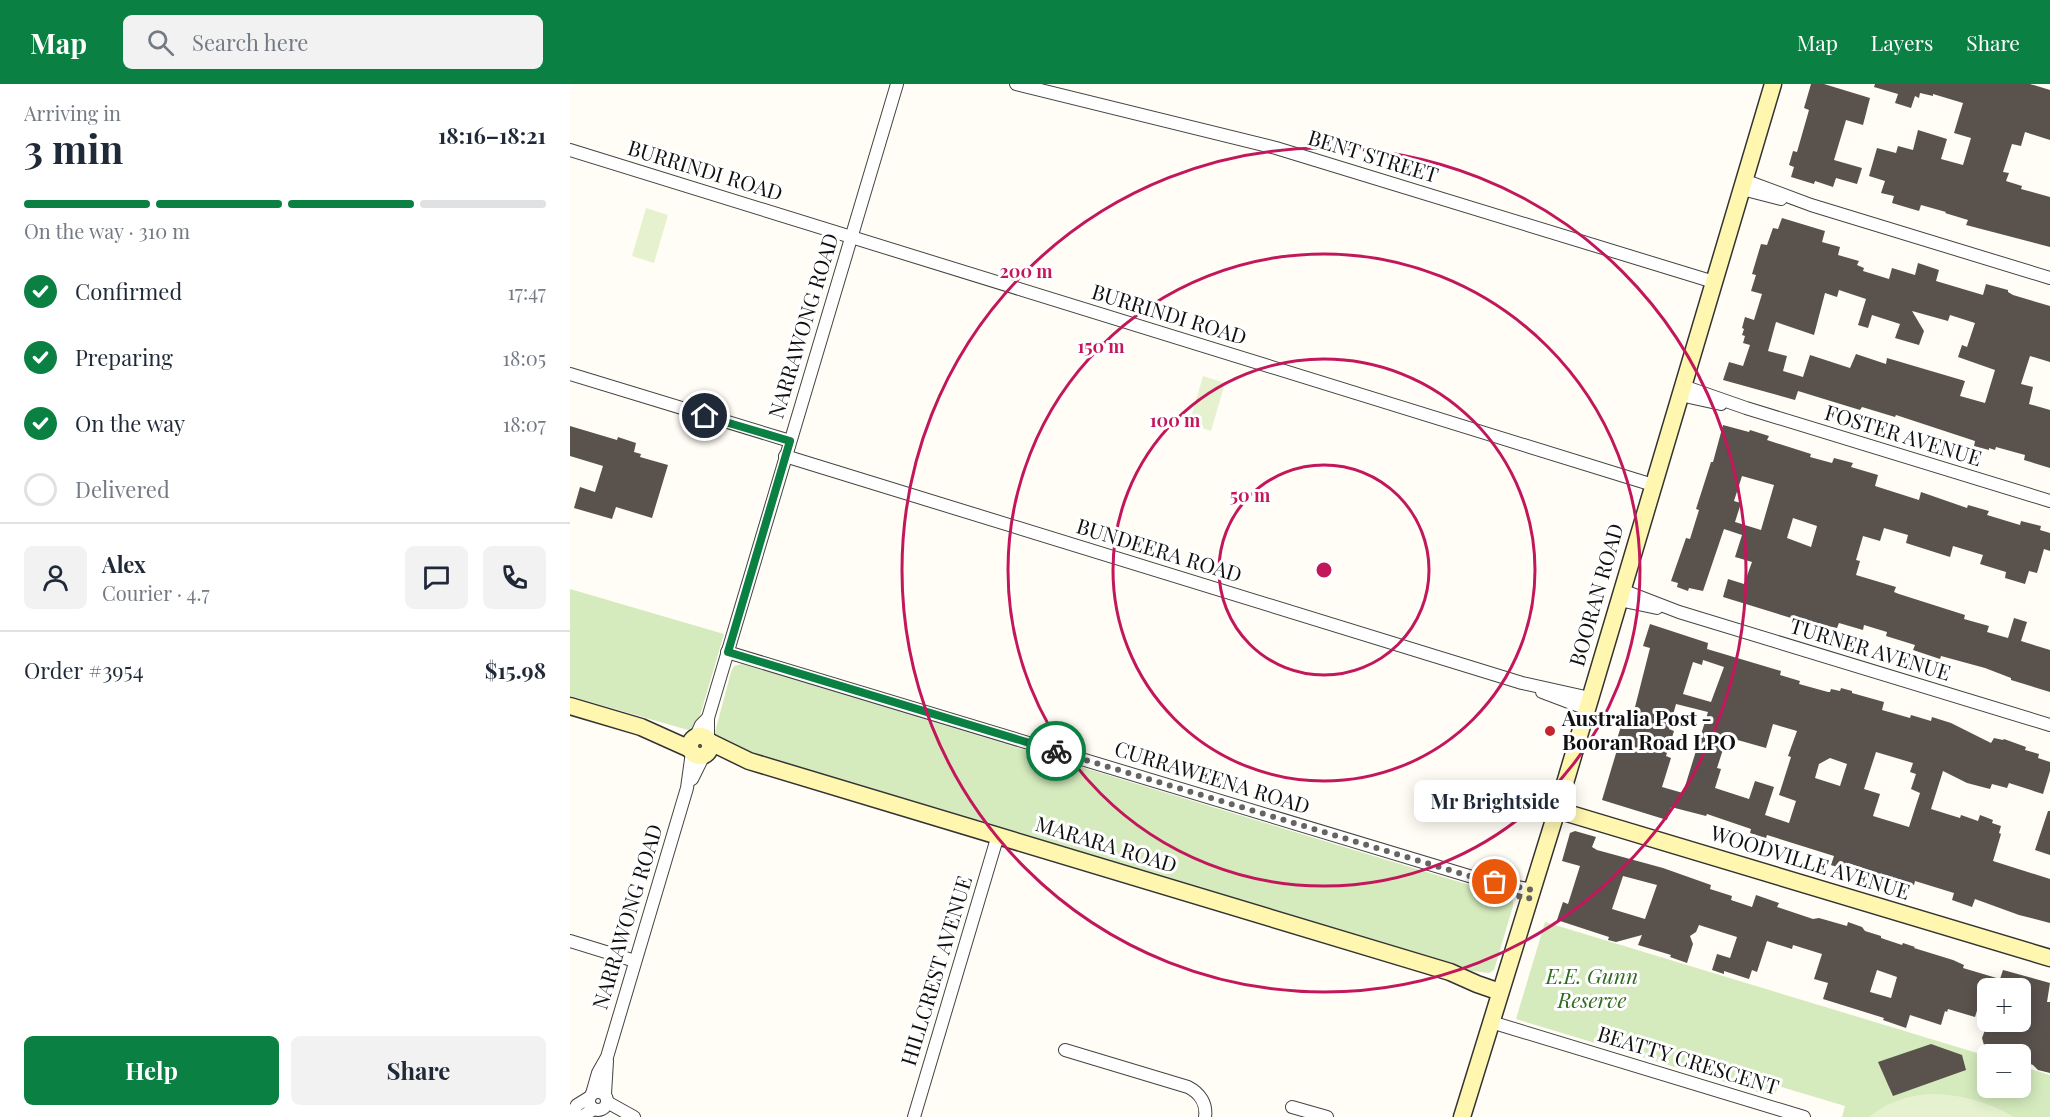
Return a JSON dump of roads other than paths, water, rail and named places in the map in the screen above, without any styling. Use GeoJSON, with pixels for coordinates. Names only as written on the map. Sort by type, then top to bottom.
{"type":"FeatureCollection","features":[{"type":"Feature","properties":{"kind":"street","name":"NARRAWONG ROAD"},"geometry":{"type":"LineString","coordinates":[[594,1105],[598,1072],[607,1057],[700,745],[701,725],[708,718],[897,84]]}},
{"type":"Feature","properties":{"kind":"street","name":"BENT STREET"},"geometry":{"type":"LineString","coordinates":[[1016,84],[1276,148],[1714,282]]}},
{"type":"Feature","properties":{"kind":"street","name":"BOORAN ROAD"},"geometry":{"type":"LineString","coordinates":[[1462,1117],[1557,810],[1773,84]]}},
{"type":"Feature","properties":{"kind":"street","name":"BURRINDI ROAD"},"geometry":{"type":"LineString","coordinates":[[570,150],[1653,485]]}},
{"type":"Feature","properties":{"kind":"street"},"geometry":{"type":"LineString","coordinates":[[1743,184],[1760,195],[1811,205],[2050,278]]}},
{"type":"Feature","properties":{"kind":"street"},"geometry":{"type":"LineString","coordinates":[[570,374],[790,441]]}},
{"type":"Feature","properties":{"kind":"street","name":"FOSTER AVENUE"},"geometry":{"type":"LineString","coordinates":[[1682,390],[1699,400],[1746,408],[2050,501]]}},
{"type":"Feature","properties":{"kind":"street","name":"BUNDEERA ROAD"},"geometry":{"type":"LineString","coordinates":[[785,456],[1588,704]]}},
{"type":"Feature","properties":{"kind":"street","name":"TURNER AVENUE"},"geometry":{"type":"LineString","coordinates":[[1621,595],[2050,725]]}},
{"type":"Feature","properties":{"kind":"street","name":"CURRAWEENA ROAD"},"geometry":{"type":"LineString","coordinates":[[728,652],[1479,879],[1510,894],[1530,894]]}},
{"type":"Feature","properties":{"kind":"street","name":"MARARA ROAD"},"geometry":{"type":"LineString","coordinates":[[570,706],[1502,987]]}},
{"type":"Feature","properties":{"kind":"street","name":"WOODVILLE AVENUE"},"geometry":{"type":"LineString","coordinates":[[1557,810],[2050,958]]}},
{"type":"Feature","properties":{"kind":"street","name":"HILLCREST AVENUE"},"geometry":{"type":"LineString","coordinates":[[914,1117],[998,835]]}},
{"type":"Feature","properties":{"kind":"street"},"geometry":{"type":"LineString","coordinates":[[570,941],[635,961]]}},
{"type":"Feature","properties":{"kind":"street","name":"BEATTY CRESCENT"},"geometry":{"type":"LineString","coordinates":[[1491,1022],[1804,1117]]}},
{"type":"Feature","properties":{"kind":"street"},"geometry":{"type":"LineString","coordinates":[[1065,1050],[1188,1087],[1199,1095],[1205,1106],[1205,1117]]}},
{"type":"Feature","properties":{"kind":"street","name":"NARRAWONG ROAD"},"geometry":{"type":"LineString","coordinates":[[606,1098],[607,1057]]}},
{"type":"Feature","properties":{"kind":"street"},"geometry":{"type":"LineString","coordinates":[[581,1117],[594,1105],[597,1092],[634,1117]]}},
{"type":"Feature","properties":{"kind":"street"},"geometry":{"type":"LineString","coordinates":[[570,1117],[577,1105],[594,1105]]}},
{"type":"Feature","properties":{"kind":"street"},"geometry":{"type":"LineString","coordinates":[[1292,1107],[1327,1117]]}},
{"type":"Feature","properties":{"kind":"place","name":"Australia Post - Booran Road LPO"},"geometry":{"type":"Point","coordinates":[1550,731]}},
{"type":"Feature","properties":{"kind":"place","name":"Mr Brightside"},"geometry":{"type":"Point","coordinates":[1495,882]}},
{"type":"Feature","properties":{"kind":"park label","name":"E.E. Gunn Reserve"},"geometry":{"type":"Point","coordinates":[1592,989]}}]}
